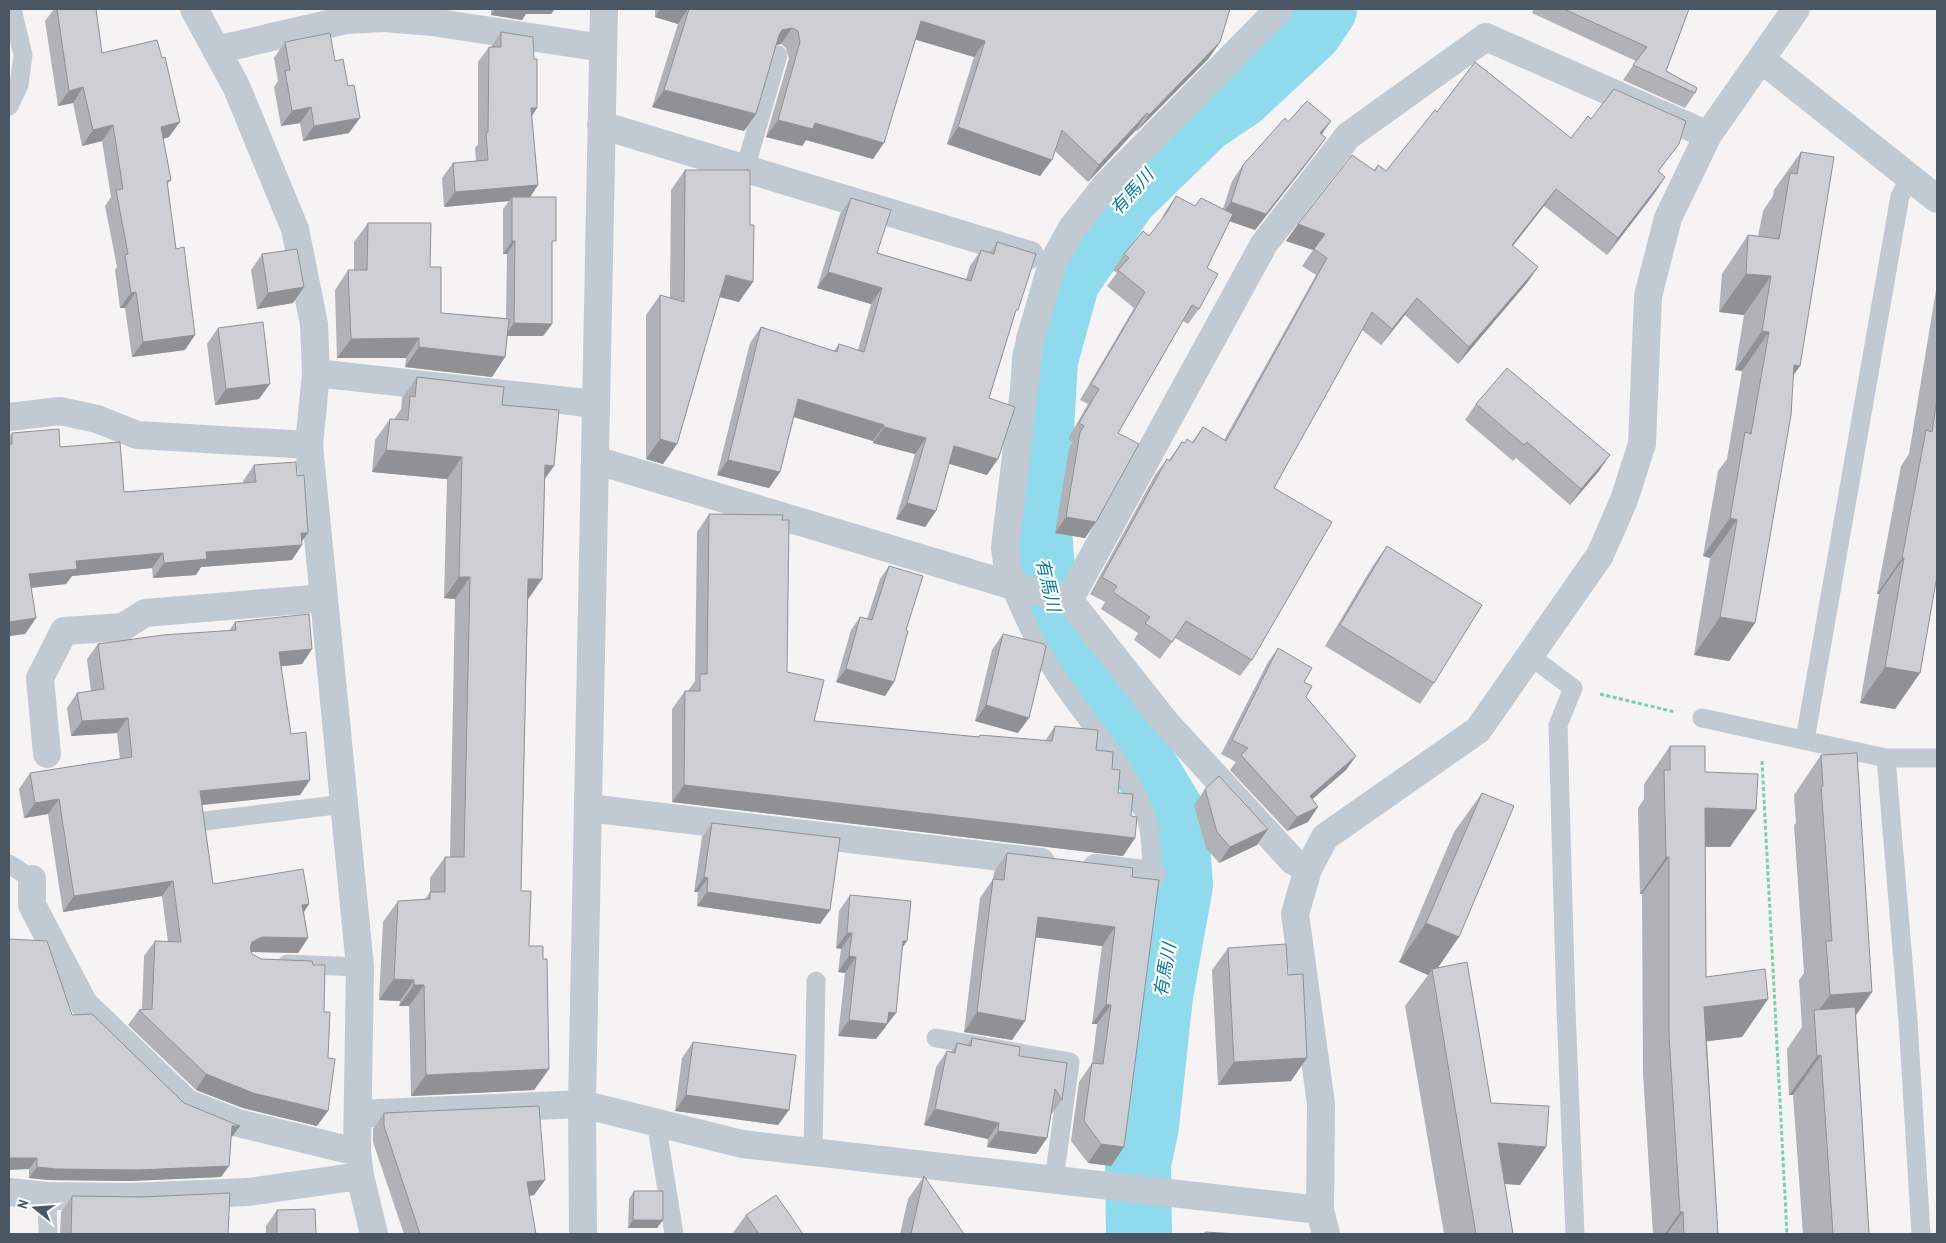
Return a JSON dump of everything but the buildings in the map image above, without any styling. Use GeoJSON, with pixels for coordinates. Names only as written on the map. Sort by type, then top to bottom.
{"type":"FeatureCollection","features":[{"type":"Feature","properties":{"kind":"street"},"geometry":{"type":"LineString","coordinates":[[194,9],[236,86],[295,229],[314,324],[316,374],[309,445],[360,967],[358,1164],[370,1227],[374,1234]]}},
{"type":"Feature","properties":{"kind":"street"},"geometry":{"type":"LineString","coordinates":[[583,1234],[582,1104],[604,9]]}},
{"type":"Feature","properties":{"kind":"street"},"geometry":{"type":"LineString","coordinates":[[1019,587],[1005,548],[1030,339],[1053,262],[1072,228],[1106,185],[1279,9]]}},
{"type":"Feature","properties":{"kind":"street"},"geometry":{"type":"LineString","coordinates":[[358,1114],[582,1104],[742,1144],[1122,1188],[1323,1222],[1321,1104],[1294,914],[1308,869],[1325,837],[1478,730],[1600,555],[1624,500],[1642,444],[1648,296],[1668,218],[1708,135],[1796,9]]}},
{"type":"Feature","properties":{"kind":"street"},"geometry":{"type":"LineString","coordinates":[[216,50],[346,20],[385,18],[432,22],[603,48]]}},
{"type":"Feature","properties":{"kind":"street"},"geometry":{"type":"LineString","coordinates":[[1065,599],[1264,244],[1348,136],[1486,37],[1708,135]]}},
{"type":"Feature","properties":{"kind":"street"},"geometry":{"type":"LineString","coordinates":[[1761,59],[1937,199]]}},
{"type":"Feature","properties":{"kind":"street"},"geometry":{"type":"LineString","coordinates":[[601,126],[1053,262]]}},
{"type":"Feature","properties":{"kind":"street"},"geometry":{"type":"LineString","coordinates":[[316,374],[596,404]]}},
{"type":"Feature","properties":{"kind":"street"},"geometry":{"type":"LineString","coordinates":[[9,417],[60,411],[97,419],[137,435],[309,445]]}},
{"type":"Feature","properties":{"kind":"street"},"geometry":{"type":"LineString","coordinates":[[595,460],[1019,587],[1065,599],[1166,723],[1293,861],[1308,869]]}},
{"type":"Feature","properties":{"kind":"street"},"geometry":{"type":"LineString","coordinates":[[47,754],[40,678],[64,631],[122,627],[145,614],[324,598]]}},
{"type":"Feature","properties":{"kind":"street"},"geometry":{"type":"LineString","coordinates":[[588,808],[1152,875]]}},
{"type":"Feature","properties":{"kind":"street"},"geometry":{"type":"LineString","coordinates":[[32,880],[32,905],[84,1004],[187,1104],[358,1164]]}},
{"type":"Feature","properties":{"kind":"street"},"geometry":{"type":"LineString","coordinates":[[9,1192],[47,1196],[129,1197],[248,1192],[358,1164]]}},
{"type":"Feature","properties":{"kind":"lane"},"geometry":{"type":"LineString","coordinates":[[9,106],[20,85],[23,55],[12,9]]}},
{"type":"Feature","properties":{"kind":"lane"},"geometry":{"type":"LineString","coordinates":[[745,169],[778,55]]}},
{"type":"Feature","properties":{"kind":"lane"},"geometry":{"type":"LineString","coordinates":[[1805,740],[1900,196],[1911,177]]}},
{"type":"Feature","properties":{"kind":"lane"},"geometry":{"type":"LineString","coordinates":[[1019,587],[1021,612],[1046,659],[1122,770],[1142,804],[1150,832],[1152,875]]}},
{"type":"Feature","properties":{"kind":"lane"},"geometry":{"type":"LineString","coordinates":[[1530,656],[1573,688],[1558,725],[1575,1234]]}},
{"type":"Feature","properties":{"kind":"lane"},"geometry":{"type":"LineString","coordinates":[[1702,718],[1886,758],[1937,758]]}},
{"type":"Feature","properties":{"kind":"lane"},"geometry":{"type":"LineString","coordinates":[[1886,758],[1908,1021],[1921,1234]]}},
{"type":"Feature","properties":{"kind":"lane"},"geometry":{"type":"LineString","coordinates":[[205,821],[344,804]]}},
{"type":"Feature","properties":{"kind":"lane"},"geometry":{"type":"LineString","coordinates":[[9,864],[32,880]]}},
{"type":"Feature","properties":{"kind":"lane"},"geometry":{"type":"LineString","coordinates":[[270,963],[360,967]]}},
{"type":"Feature","properties":{"kind":"lane"},"geometry":{"type":"LineString","coordinates":[[813,1152],[816,981]]}},
{"type":"Feature","properties":{"kind":"lane"},"geometry":{"type":"LineString","coordinates":[[936,1038],[1070,1062],[1054,1180]]}},
{"type":"Feature","properties":{"kind":"lane"},"geometry":{"type":"LineString","coordinates":[[656,1121],[674,1234]]}},
{"type":"Feature","properties":{"kind":"lane"},"geometry":{"type":"LineString","coordinates":[[47,1196],[48,1234]]}},
{"type":"Feature","properties":{"kind":"path"},"geometry":{"type":"LineString","coordinates":[[1573,688],[1702,718]]}},
{"type":"Feature","properties":{"kind":"path"},"geometry":{"type":"LineString","coordinates":[[1760,730],[1787,1234]]}},
{"type":"Feature","properties":{"kind":"waterway","name":"有馬川"},"geometry":{"type":"LineString","coordinates":[[1139,1234],[1138,1164],[1146,1126],[1160,996],[1180,885],[1175,818],[1052,613],[1042,574],[1037,496],[1045,360],[1067,280],[1125,196],[1202,121],[1239,96],[1310,30],[1324,9]]}}]}
